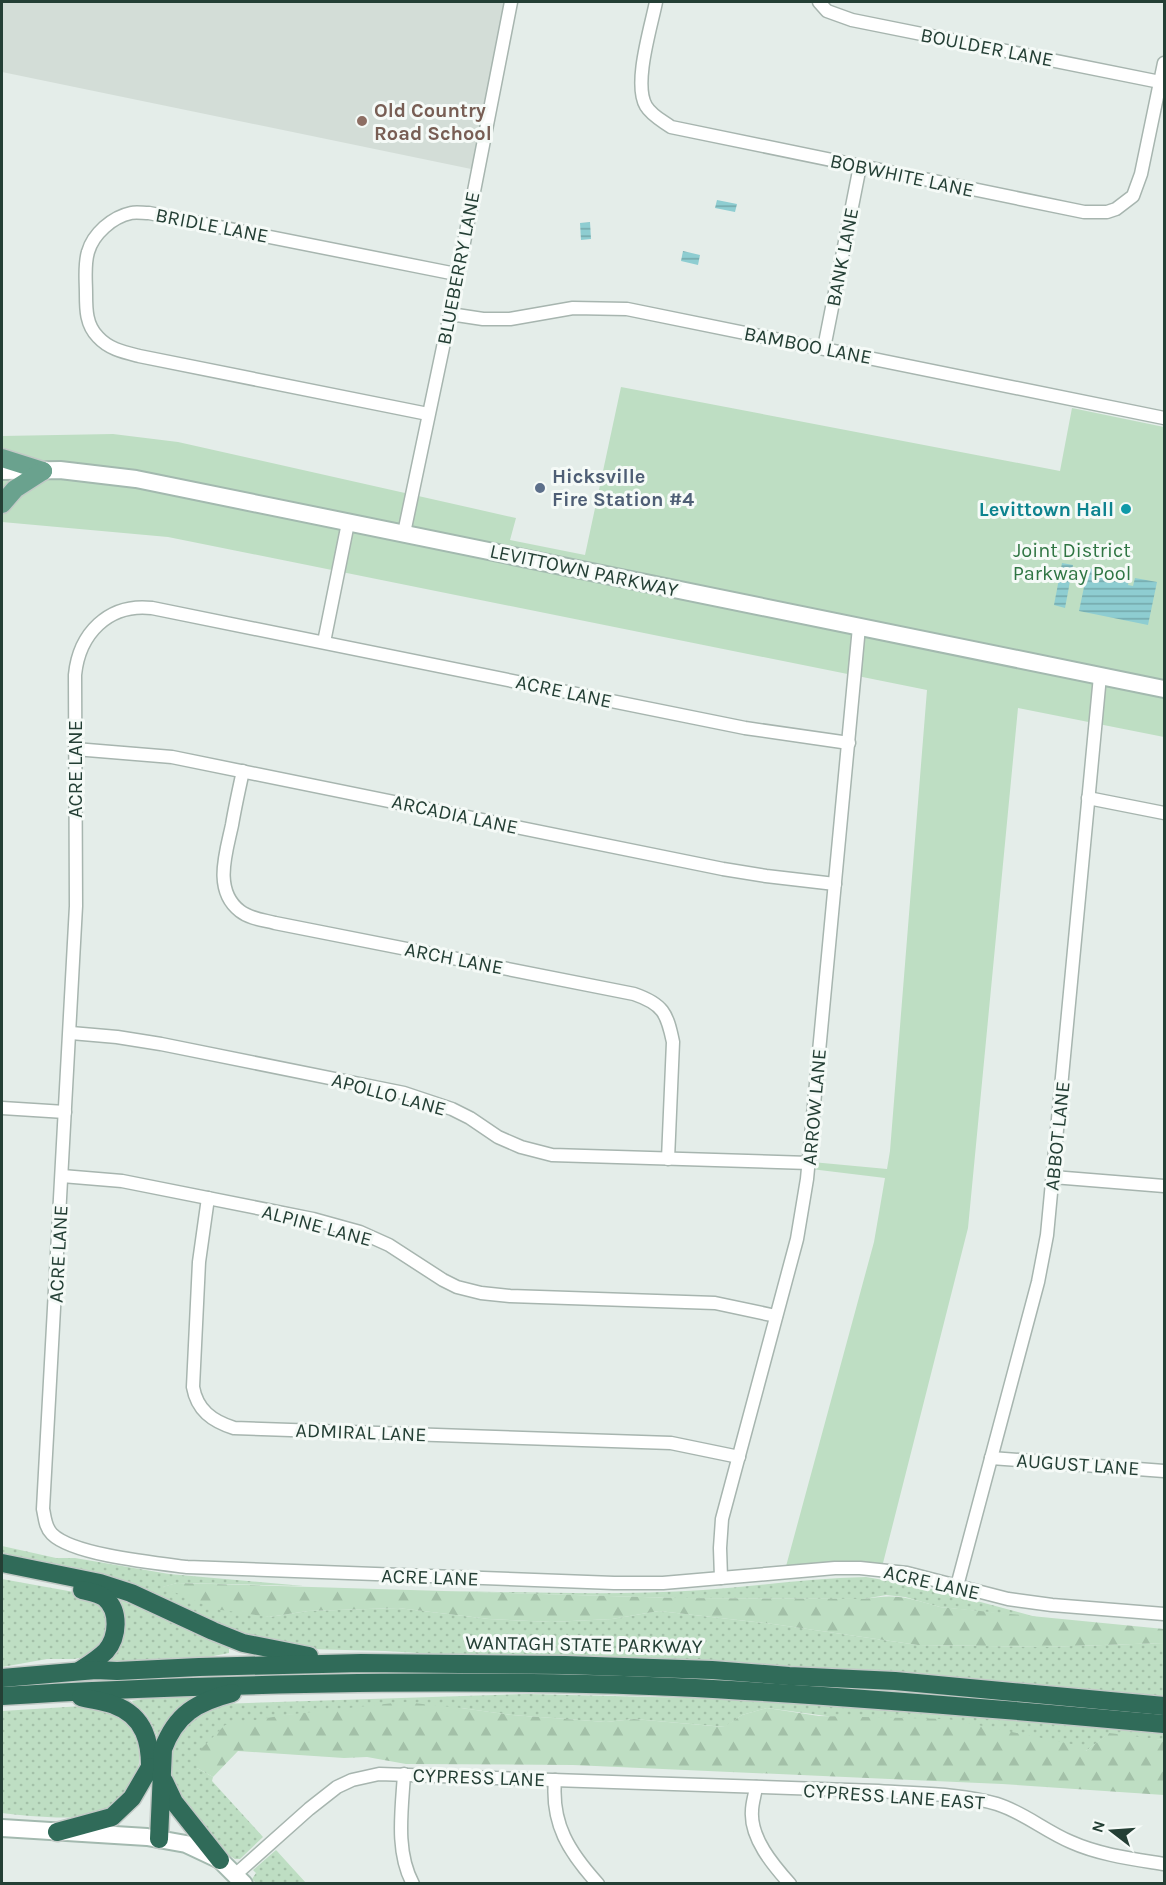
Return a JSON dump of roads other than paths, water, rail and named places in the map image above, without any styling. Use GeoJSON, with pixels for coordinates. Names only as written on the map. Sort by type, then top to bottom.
{"type":"FeatureCollection","features":[{"type":"Feature","properties":{"kind":"highway"},"geometry":{"type":"LineString","coordinates":[[2,1563],[100,1583],[130,1593],[243,1643],[291,1653],[361,1663]]}},
{"type":"Feature","properties":{"kind":"highway"},"geometry":{"type":"LineString","coordinates":[[2,1573],[56,1583],[97,1594],[111,1605],[116,1622],[111,1645],[97,1659],[76,1672]]}},
{"type":"Feature","properties":{"kind":"highway","name":"WANTAGH STATE PARKWAY"},"geometry":{"type":"LineString","coordinates":[[2,1678],[76,1672],[361,1663],[555,1665],[712,1670],[895,1681],[1164,1706]]}},
{"type":"Feature","properties":{"kind":"highway","name":"WANTAGH STATE PARKWAY"},"geometry":{"type":"LineString","coordinates":[[2,1696],[260,1684],[492,1683],[672,1687],[874,1699],[1164,1724]]}},
{"type":"Feature","properties":{"kind":"highway"},"geometry":{"type":"LineString","coordinates":[[153,1838],[156,1772],[167,1738],[173,1728],[185,1714],[197,1705],[211,1698],[260,1684]]}},
{"type":"Feature","properties":{"kind":"highway"},"geometry":{"type":"LineString","coordinates":[[59,1692],[115,1705],[142,1726],[149,1741],[156,1772],[174,1802],[220,1860]]}},
{"type":"Feature","properties":{"kind":"highway"},"geometry":{"type":"LineString","coordinates":[[57,1832],[112,1817],[156,1772]]}},
{"type":"Feature","properties":{"kind":"main road"},"geometry":{"type":"LineString","coordinates":[[2,458],[43,471]]}},
{"type":"Feature","properties":{"kind":"main road"},"geometry":{"type":"LineString","coordinates":[[2,504],[15,489],[43,471]]}},
{"type":"Feature","properties":{"kind":"street","name":"BLUEBERRY LANE"},"geometry":{"type":"LineString","coordinates":[[404,533],[450,314],[511,2]]}},
{"type":"Feature","properties":{"kind":"street","name":"BOBWHITE LANE"},"geometry":{"type":"LineString","coordinates":[[656,2],[643,67],[642,98],[647,108],[671,127],[1084,212],[1107,212],[1126,203],[1133,196],[1137,188],[1164,63]]}},
{"type":"Feature","properties":{"kind":"street","name":"BOULDER LANE"},"geometry":{"type":"LineString","coordinates":[[819,2],[827,11],[852,20],[1160,82]]}},
{"type":"Feature","properties":{"kind":"street","name":"BANK LANE"},"geometry":{"type":"LineString","coordinates":[[824,348],[860,166]]}},
{"type":"Feature","properties":{"kind":"street","name":"BRIDLE LANE"},"geometry":{"type":"LineString","coordinates":[[428,414],[113,349],[97,336],[86,312],[85,272],[88,253],[91,244],[105,226],[131,213],[149,213],[456,274]]}},
{"type":"Feature","properties":{"kind":"street","name":"BAMBOO LANE"},"geometry":{"type":"LineString","coordinates":[[450,314],[483,319],[510,319],[573,308],[627,309],[1164,418]]}},
{"type":"Feature","properties":{"kind":"street","name":"LEVITTOWN PARKWAY"},"geometry":{"type":"LineString","coordinates":[[2,471],[91,473],[136,479],[1164,689]]}},
{"type":"Feature","properties":{"kind":"street"},"geometry":{"type":"LineString","coordinates":[[324,642],[348,523]]}},
{"type":"Feature","properties":{"kind":"street","name":"ACRE LANE"},"geometry":{"type":"LineString","coordinates":[[849,743],[745,728],[152,608],[136,607],[117,612],[102,621],[89,633],[80,648],[75,675],[76,906],[71,1033],[43,1509],[45,1523],[51,1533],[61,1541],[80,1549],[186,1567],[614,1583],[663,1583],[860,1568],[907,1573],[1008,1599],[1041,1604],[1164,1614]]}},
{"type":"Feature","properties":{"kind":"street","name":"ARROW LANE"},"geometry":{"type":"LineString","coordinates":[[721,1578],[720,1548],[723,1519],[797,1239],[809,1163],[859,627]]}},
{"type":"Feature","properties":{"kind":"street","name":"ABBOT LANE"},"geometry":{"type":"LineString","coordinates":[[957,1586],[1038,1282],[1047,1235],[1100,676]]}},
{"type":"Feature","properties":{"kind":"street","name":"ARCADIA LANE"},"geometry":{"type":"LineString","coordinates":[[75,749],[172,757],[723,869],[835,884]]}},
{"type":"Feature","properties":{"kind":"street","name":"ARCH LANE"},"geometry":{"type":"LineString","coordinates":[[243,771],[223,867],[224,885],[228,898],[241,912],[253,918],[634,994],[651,1000],[660,1007],[669,1023],[673,1042],[668,1159]]}},
{"type":"Feature","properties":{"kind":"street"},"geometry":{"type":"LineString","coordinates":[[1088,798],[1164,813]]}},
{"type":"Feature","properties":{"kind":"street","name":"APOLLO LANE"},"geometry":{"type":"LineString","coordinates":[[71,1033],[161,1044],[404,1093],[452,1109],[498,1137],[534,1151],[552,1155],[809,1163]]}},
{"type":"Feature","properties":{"kind":"street"},"geometry":{"type":"LineString","coordinates":[[2,1108],[65,1112]]}},
{"type":"Feature","properties":{"kind":"street","name":"ALPINE LANE"},"geometry":{"type":"LineString","coordinates":[[62,1176],[122,1181],[313,1219],[360,1232],[389,1245],[442,1280],[457,1287],[481,1293],[715,1303],[776,1316]]}},
{"type":"Feature","properties":{"kind":"street"},"geometry":{"type":"LineString","coordinates":[[1053,1178],[1164,1186]]}},
{"type":"Feature","properties":{"kind":"street","name":"ADMIRAL LANE"},"geometry":{"type":"LineString","coordinates":[[208,1198],[199,1263],[193,1387],[199,1406],[210,1418],[222,1424],[234,1428],[671,1443],[739,1457]]}},
{"type":"Feature","properties":{"kind":"street","name":"AUGUST LANE"},"geometry":{"type":"LineString","coordinates":[[991,1458],[1164,1470]]}},
{"type":"Feature","properties":{"kind":"street"},"geometry":{"type":"LineString","coordinates":[[404,1774],[401,1830],[405,1864],[413,1884]]}},
{"type":"Feature","properties":{"kind":"street","name":"CYPRESS LANE"},"geometry":{"type":"LineString","coordinates":[[240,1879],[309,1809],[337,1787],[364,1776],[404,1774],[756,1787]]}},
{"type":"Feature","properties":{"kind":"street"},"geometry":{"type":"LineString","coordinates":[[555,1780],[557,1820],[568,1847],[598,1884]]}},
{"type":"Feature","properties":{"kind":"street"},"geometry":{"type":"LineString","coordinates":[[756,1787],[752,1814],[756,1832],[763,1848],[790,1884]]}},
{"type":"Feature","properties":{"kind":"street","name":"CYPRESS LANE EAST"},"geometry":{"type":"LineString","coordinates":[[756,1787],[878,1791],[973,1799],[1007,1808],[1071,1842],[1096,1851],[1164,1864]]}},
{"type":"Feature","properties":{"kind":"street"},"geometry":{"type":"LineString","coordinates":[[3,1828],[153,1838],[186,1844],[220,1860],[240,1879]]}},
{"type":"Feature","properties":{"kind":"water"},"geometry":{"type":"Polygon","coordinates":[[[717,200],[737,204],[735,212],[715,208],[717,200]]]}},
{"type":"Feature","properties":{"kind":"water"},"geometry":{"type":"Polygon","coordinates":[[[590,222],[591,239],[581,240],[580,223],[590,222]]]}},
{"type":"Feature","properties":{"kind":"water"},"geometry":{"type":"Polygon","coordinates":[[[683,251],[700,255],[698,265],[681,261],[683,251]]]}},
{"type":"Feature","properties":{"kind":"water"},"geometry":{"type":"Polygon","coordinates":[[[1062,563],[1073,565],[1065,608],[1054,605],[1062,563]]]}},
{"type":"Feature","properties":{"kind":"water"},"geometry":{"type":"Polygon","coordinates":[[[1088,568],[1130,576],[1128,585],[1133,586],[1135,578],[1157,582],[1148,625],[1079,611],[1088,568]]]}},
{"type":"Feature","properties":{"kind":"place","name":"Old Country Road School"},"geometry":{"type":"Point","coordinates":[362,121]}},
{"type":"Feature","properties":{"kind":"place","name":"Hicksville Fire Station #4"},"geometry":{"type":"Point","coordinates":[540,488]}},
{"type":"Feature","properties":{"kind":"place","name":"Levittown Hall"},"geometry":{"type":"Point","coordinates":[1126,509]}},
{"type":"Feature","properties":{"kind":"park label","name":"Joint District Parkway Pool"},"geometry":{"type":"Point","coordinates":[1072,562]}}]}
